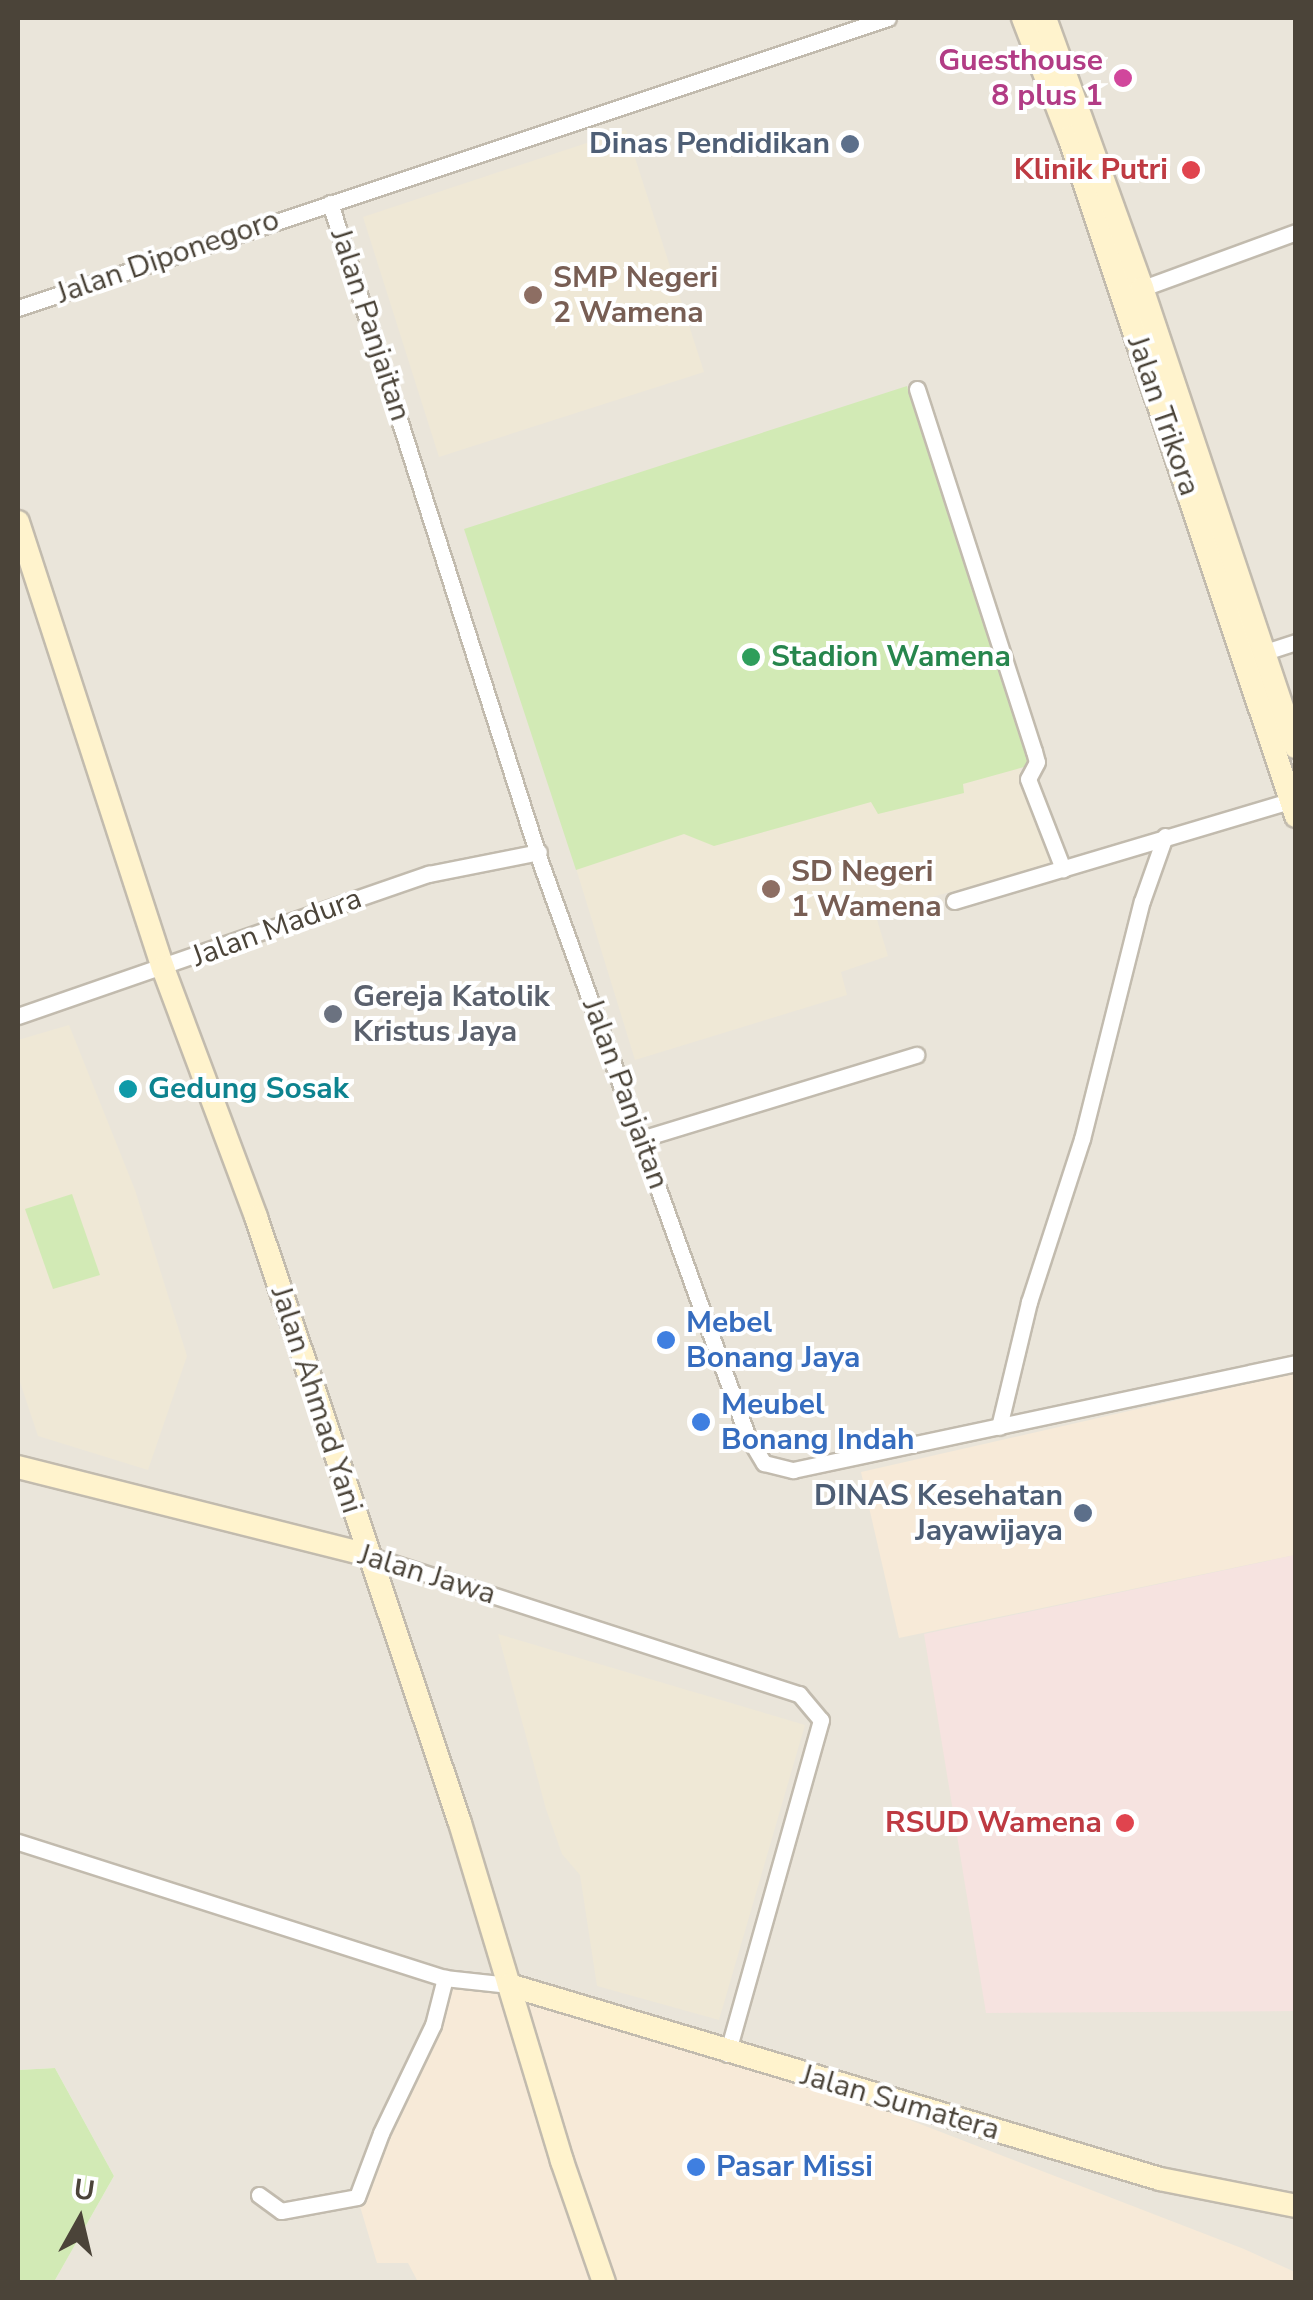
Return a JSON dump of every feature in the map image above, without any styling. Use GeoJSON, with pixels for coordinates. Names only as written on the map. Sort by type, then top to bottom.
{"type":"FeatureCollection","features":[{"type":"Feature","properties":{"kind":"main road","name":"Jalan Trikora"},"geometry":{"type":"LineString","coordinates":[[1024,18],[1132,292]]}},
{"type":"Feature","properties":{"kind":"main road","name":"Jalan Trikora"},"geometry":{"type":"LineString","coordinates":[[1045,18],[1132,292],[1255,656],[1294,805]]}},
{"type":"Feature","properties":{"kind":"main road","name":"Jalan Ahmad Yani"},"geometry":{"type":"LineString","coordinates":[[18,522],[163,968],[256,1216],[460,1822],[604,2282]]}},
{"type":"Feature","properties":{"kind":"main road","name":"Jalan Trikora"},"geometry":{"type":"LineString","coordinates":[[1255,656],[1296,747]]}},
{"type":"Feature","properties":{"kind":"main road","name":"Jalan Jawa"},"geometry":{"type":"LineString","coordinates":[[18,1467],[368,1555]]}},
{"type":"Feature","properties":{"kind":"main road","name":"Jalan Sumatera"},"geometry":{"type":"LineString","coordinates":[[509,1985],[728,2054],[1160,2179],[1296,2206]]}},
{"type":"Feature","properties":{"kind":"street","name":"Jalan Diponegoro"},"geometry":{"type":"LineString","coordinates":[[18,308],[888,18]]}},
{"type":"Feature","properties":{"kind":"street","name":"Jalan Panjaitan"},"geometry":{"type":"LineString","coordinates":[[330,202],[539,852],[748,1435],[764,1463],[793,1470],[1296,1363]]}},
{"type":"Feature","properties":{"kind":"street"},"geometry":{"type":"LineString","coordinates":[[1132,292],[1296,232]]}},
{"type":"Feature","properties":{"kind":"street"},"geometry":{"type":"LineString","coordinates":[[917,389],[1034,751],[1037,762],[1028,780],[1063,869]]}},
{"type":"Feature","properties":{"kind":"street"},"geometry":{"type":"LineString","coordinates":[[1255,656],[1296,642]]}},
{"type":"Feature","properties":{"kind":"street"},"geometry":{"type":"LineString","coordinates":[[954,901],[1165,836],[1294,805]]}},
{"type":"Feature","properties":{"kind":"street"},"geometry":{"type":"LineString","coordinates":[[999,1427],[1029,1302],[1082,1139],[1150,870],[1165,836]]}},
{"type":"Feature","properties":{"kind":"street","name":"Jalan Madura"},"geometry":{"type":"LineString","coordinates":[[18,1016],[429,874],[539,852]]}},
{"type":"Feature","properties":{"kind":"street"},"geometry":{"type":"LineString","coordinates":[[642,1139],[916,1054]]}},
{"type":"Feature","properties":{"kind":"street","name":"Jalan Jawa"},"geometry":{"type":"LineString","coordinates":[[368,1555],[799,1694],[820,1720],[728,2054]]}},
{"type":"Feature","properties":{"kind":"street"},"geometry":{"type":"LineString","coordinates":[[18,1842],[445,1978],[509,1985]]}},
{"type":"Feature","properties":{"kind":"street"},"geometry":{"type":"LineString","coordinates":[[259,2196],[281,2212],[357,2198],[381,2133],[433,2025],[445,1978]]}},
{"type":"Feature","properties":{"kind":"shaded area"},"geometry":{"type":"Polygon","coordinates":[[[18,18],[1295,18],[1295,2282],[54,2282],[114,2176],[55,2068],[18,2070],[18,18]]]}},
{"type":"Feature","properties":{"kind":"shaded area","name":"SMP Negeri 2 Wamena"},"geometry":{"type":"Polygon","coordinates":[[[626,130],[704,372],[439,457],[363,217],[626,130]]]}},
{"type":"Feature","properties":{"kind":"shaded area","name":"SD Negeri 1 Wamena"},"geometry":{"type":"Polygon","coordinates":[[[1015,752],[1050,864],[875,913],[888,956],[841,972],[847,995],[635,1060],[575,865],[690,829],[1015,752]]]}},
{"type":"Feature","properties":{"kind":"shaded area"},"geometry":{"type":"Polygon","coordinates":[[[69,1025],[135,1190],[187,1356],[148,1470],[38,1436],[18,1376],[18,1040],[69,1025]]]}},
{"type":"Feature","properties":{"kind":"shaded area","name":"DINAS Kesehatan Jayawijaya"},"geometry":{"type":"Polygon","coordinates":[[[1295,1373],[1295,1555],[899,1638],[861,1472],[1295,1373]]]}},
{"type":"Feature","properties":{"kind":"shaded area","name":"RSUD Wamena"},"geometry":{"type":"Polygon","coordinates":[[[1295,1555],[1295,2011],[986,2013],[924,1634],[1295,1555]]]}},
{"type":"Feature","properties":{"kind":"shaded area"},"geometry":{"type":"Polygon","coordinates":[[[498,1634],[805,1725],[719,2020],[597,1986],[580,1875],[562,1854],[546,1809],[498,1634]]]}},
{"type":"Feature","properties":{"kind":"shaded area","name":"Pasar Missi"},"geometry":{"type":"Polygon","coordinates":[[[455,1979],[788,2073],[1244,2249],[1295,2272],[1295,2282],[418,2282],[408,2263],[377,2263],[359,2203],[455,1979]]]}},
{"type":"Feature","properties":{"kind":"green space","name":"Stadion Wamena"},"geometry":{"type":"Polygon","coordinates":[[[907,386],[1031,765],[963,784],[964,793],[878,814],[871,802],[714,846],[684,834],[576,870],[464,529],[907,386]]]}},
{"type":"Feature","properties":{"kind":"green space"},"geometry":{"type":"Polygon","coordinates":[[[72,1194],[100,1275],[53,1289],[25,1209],[72,1194]]]}},
{"type":"Feature","properties":{"kind":"green space"},"geometry":{"type":"Polygon","coordinates":[[[55,2068],[114,2176],[54,2282],[18,2282],[18,2070],[55,2068]]]}},
{"type":"Feature","properties":{"kind":"place","name":"Guesthouse 8 plus 1"},"geometry":{"type":"Point","coordinates":[1123,78]}},
{"type":"Feature","properties":{"kind":"place","name":"Dinas Pendidikan"},"geometry":{"type":"Point","coordinates":[850,144]}},
{"type":"Feature","properties":{"kind":"place","name":"Klinik Putri"},"geometry":{"type":"Point","coordinates":[1191,170]}},
{"type":"Feature","properties":{"kind":"place","name":"SMP Negeri 2 Wamena"},"geometry":{"type":"Point","coordinates":[533,295]}},
{"type":"Feature","properties":{"kind":"place","name":"Stadion Wamena"},"geometry":{"type":"Point","coordinates":[751,657]}},
{"type":"Feature","properties":{"kind":"place","name":"SD Negeri 1 Wamena"},"geometry":{"type":"Point","coordinates":[771,889]}},
{"type":"Feature","properties":{"kind":"place","name":"Gereja Katolik Kristus Jaya"},"geometry":{"type":"Point","coordinates":[333,1014]}},
{"type":"Feature","properties":{"kind":"place","name":"Gedung Sosak"},"geometry":{"type":"Point","coordinates":[128,1089]}},
{"type":"Feature","properties":{"kind":"place","name":"Mebel Bonang Jaya"},"geometry":{"type":"Point","coordinates":[666,1340]}},
{"type":"Feature","properties":{"kind":"place","name":"Meubel Bonang Indah"},"geometry":{"type":"Point","coordinates":[701,1422]}},
{"type":"Feature","properties":{"kind":"place","name":"DINAS Kesehatan Jayawijaya"},"geometry":{"type":"Point","coordinates":[1083,1513]}},
{"type":"Feature","properties":{"kind":"place","name":"RSUD Wamena"},"geometry":{"type":"Point","coordinates":[1125,1823]}},
{"type":"Feature","properties":{"kind":"place","name":"Pasar Missi"},"geometry":{"type":"Point","coordinates":[696,2167]}}]}
